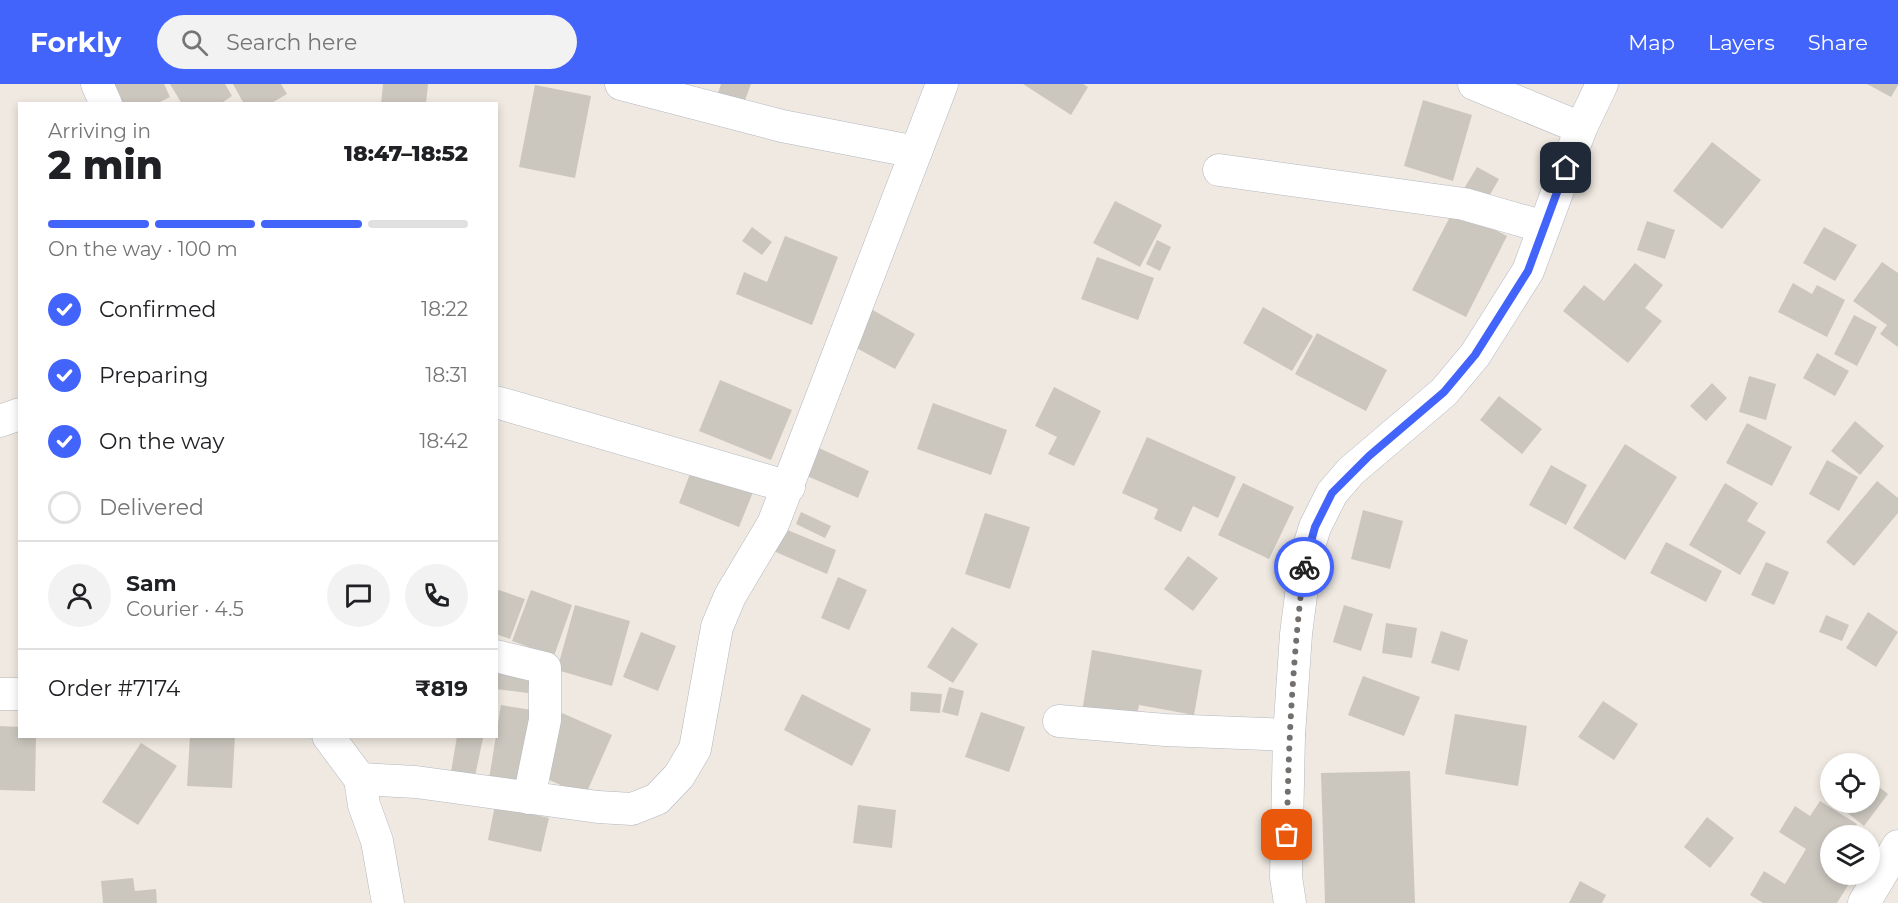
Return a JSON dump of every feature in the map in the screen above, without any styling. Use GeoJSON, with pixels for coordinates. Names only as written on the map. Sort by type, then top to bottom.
{"type":"FeatureCollection","features":[{"type":"Feature","properties":{"kind":"street"},"geometry":{"type":"LineString","coordinates":[[97,84],[105,102]]}},
{"type":"Feature","properties":{"kind":"street"},"geometry":{"type":"LineString","coordinates":[[621,84],[782,126],[916,152]]}},
{"type":"Feature","properties":{"kind":"street"},"geometry":{"type":"LineString","coordinates":[[360,779],[416,782],[598,807],[632,809],[657,799],[679,776],[695,749],[717,627],[730,596],[773,524],[789,487],[942,84]]}},
{"type":"Feature","properties":{"kind":"street"},"geometry":{"type":"LineString","coordinates":[[1474,84],[1581,128]]}},
{"type":"Feature","properties":{"kind":"street"},"geometry":{"type":"LineString","coordinates":[[1290,903],[1286,877],[1288,735],[1296,634],[1306,556],[1315,527],[1332,493],[1352,471],[1444,392],[1475,355],[1528,271],[1581,128],[1602,84]]}},
{"type":"Feature","properties":{"kind":"street"},"geometry":{"type":"LineString","coordinates":[[1219,170],[1464,204],[1544,227]]}},
{"type":"Feature","properties":{"kind":"street"},"geometry":{"type":"LineString","coordinates":[[498,403],[789,487]]}},
{"type":"Feature","properties":{"kind":"street"},"geometry":{"type":"LineString","coordinates":[[0,421],[18,415]]}},
{"type":"Feature","properties":{"kind":"street"},"geometry":{"type":"LineString","coordinates":[[498,656],[545,668],[545,720],[529,798]]}},
{"type":"Feature","properties":{"kind":"street"},"geometry":{"type":"LineString","coordinates":[[0,694],[18,694]]}},
{"type":"Feature","properties":{"kind":"street"},"geometry":{"type":"LineString","coordinates":[[1059,721],[1165,730],[1288,735]]}},
{"type":"Feature","properties":{"kind":"street"},"geometry":{"type":"LineString","coordinates":[[329,738],[360,779],[364,805],[377,841],[388,903]]}},
{"type":"Feature","properties":{"kind":"street"},"geometry":{"type":"LineString","coordinates":[[1864,903],[1898,846]]}},
{"type":"Feature","properties":{"kind":"building"},"geometry":{"type":"Polygon","coordinates":[[[103,84],[164,84],[170,97],[160,102],[111,102],[103,84]]]}},
{"type":"Feature","properties":{"kind":"building"},"geometry":{"type":"Polygon","coordinates":[[[170,84],[225,84],[232,96],[223,102],[181,102],[170,84]]]}},
{"type":"Feature","properties":{"kind":"building"},"geometry":{"type":"Polygon","coordinates":[[[233,84],[281,84],[287,94],[273,102],[243,102],[233,84]]]}},
{"type":"Feature","properties":{"kind":"building"},"geometry":{"type":"Polygon","coordinates":[[[383,84],[428,84],[426,102],[381,102],[383,84]]]}},
{"type":"Feature","properties":{"kind":"building"},"geometry":{"type":"Polygon","coordinates":[[[721,84],[751,84],[744,103],[718,93],[721,84]]]}},
{"type":"Feature","properties":{"kind":"building"},"geometry":{"type":"Polygon","coordinates":[[[1023,84],[1083,84],[1088,87],[1071,115],[1023,84]]]}},
{"type":"Feature","properties":{"kind":"building"},"geometry":{"type":"Polygon","coordinates":[[[1867,84],[1898,84],[1898,85],[1891,97],[1867,84]]]}},
{"type":"Feature","properties":{"kind":"building"},"geometry":{"type":"Polygon","coordinates":[[[535,85],[591,96],[575,178],[519,167],[535,85]]]}},
{"type":"Feature","properties":{"kind":"building"},"geometry":{"type":"Polygon","coordinates":[[[1423,100],[1472,115],[1453,181],[1404,166],[1423,100]]]}},
{"type":"Feature","properties":{"kind":"building"},"geometry":{"type":"Polygon","coordinates":[[[1712,142],[1761,180],[1722,229],[1673,191],[1712,142]]]}},
{"type":"Feature","properties":{"kind":"building"},"geometry":{"type":"Polygon","coordinates":[[[1477,167],[1499,179],[1484,205],[1462,192],[1477,167]]]}},
{"type":"Feature","properties":{"kind":"building"},"geometry":{"type":"Polygon","coordinates":[[[1115,201],[1162,225],[1140,267],[1093,243],[1115,201]]]}},
{"type":"Feature","properties":{"kind":"building"},"geometry":{"type":"Polygon","coordinates":[[[1454,209],[1507,236],[1466,317],[1412,290],[1454,209]]]}},
{"type":"Feature","properties":{"kind":"building"},"geometry":{"type":"Polygon","coordinates":[[[1647,221],[1675,230],[1665,259],[1637,250],[1647,221]]]}},
{"type":"Feature","properties":{"kind":"building"},"geometry":{"type":"Polygon","coordinates":[[[752,227],[772,242],[762,255],[742,241],[752,227]]]}},
{"type":"Feature","properties":{"kind":"building"},"geometry":{"type":"Polygon","coordinates":[[[1824,227],[1857,245],[1835,281],[1803,263],[1824,227]]]}},
{"type":"Feature","properties":{"kind":"building"},"geometry":{"type":"Polygon","coordinates":[[[785,236],[838,257],[812,325],[736,294],[744,272],[767,282],[785,236]]]}},
{"type":"Feature","properties":{"kind":"building"},"geometry":{"type":"Polygon","coordinates":[[[1157,240],[1171,247],[1160,271],[1146,264],[1157,240]]]}},
{"type":"Feature","properties":{"kind":"building"},"geometry":{"type":"Polygon","coordinates":[[[1097,257],[1154,278],[1138,320],[1081,299],[1097,257]]]}},
{"type":"Feature","properties":{"kind":"building"},"geometry":{"type":"Polygon","coordinates":[[[1882,262],[1898,273],[1898,347],[1880,334],[1887,325],[1853,301],[1882,262]]]}},
{"type":"Feature","properties":{"kind":"building"},"geometry":{"type":"Polygon","coordinates":[[[1635,263],[1663,285],[1645,308],[1662,321],[1628,363],[1563,311],[1584,285],[1604,301],[1635,263]]]}},
{"type":"Feature","properties":{"kind":"building"},"geometry":{"type":"Polygon","coordinates":[[[1793,283],[1812,294],[1817,285],[1845,300],[1827,337],[1778,312],[1793,283]]]}},
{"type":"Feature","properties":{"kind":"building"},"geometry":{"type":"Polygon","coordinates":[[[1263,307],[1313,336],[1292,371],[1243,343],[1263,307]]]}},
{"type":"Feature","properties":{"kind":"building"},"geometry":{"type":"Polygon","coordinates":[[[871,309],[915,334],[895,369],[851,345],[871,309]]]}},
{"type":"Feature","properties":{"kind":"building"},"geometry":{"type":"Polygon","coordinates":[[[1854,315],[1877,327],[1857,366],[1834,354],[1854,315]]]}},
{"type":"Feature","properties":{"kind":"building"},"geometry":{"type":"Polygon","coordinates":[[[1317,333],[1387,370],[1366,411],[1295,374],[1317,333]]]}},
{"type":"Feature","properties":{"kind":"building"},"geometry":{"type":"Polygon","coordinates":[[[1817,353],[1849,371],[1835,396],[1803,378],[1817,353]]]}},
{"type":"Feature","properties":{"kind":"building"},"geometry":{"type":"Polygon","coordinates":[[[1749,376],[1776,384],[1766,420],[1739,412],[1749,376]]]}},
{"type":"Feature","properties":{"kind":"building"},"geometry":{"type":"Polygon","coordinates":[[[720,380],[792,410],[771,460],[699,431],[720,380]]]}},
{"type":"Feature","properties":{"kind":"building"},"geometry":{"type":"Polygon","coordinates":[[[1712,383],[1727,398],[1706,421],[1690,406],[1712,383]]]}},
{"type":"Feature","properties":{"kind":"building"},"geometry":{"type":"Polygon","coordinates":[[[1054,387],[1101,411],[1074,466],[1048,454],[1057,437],[1035,426],[1054,387]]]}},
{"type":"Feature","properties":{"kind":"building"},"geometry":{"type":"Polygon","coordinates":[[[1499,396],[1542,429],[1522,454],[1480,420],[1499,396]]]}},
{"type":"Feature","properties":{"kind":"building"},"geometry":{"type":"Polygon","coordinates":[[[933,403],[1007,430],[991,475],[917,449],[933,403]]]}},
{"type":"Feature","properties":{"kind":"building"},"geometry":{"type":"Polygon","coordinates":[[[1855,421],[1884,446],[1860,475],[1831,451],[1855,421]]]}},
{"type":"Feature","properties":{"kind":"building"},"geometry":{"type":"Polygon","coordinates":[[[1747,423],[1792,447],[1772,486],[1726,463],[1747,423]]]}},
{"type":"Feature","properties":{"kind":"building"},"geometry":{"type":"Polygon","coordinates":[[[1147,437],[1236,477],[1218,518],[1193,506],[1181,532],[1154,519],[1158,509],[1122,493],[1147,437]]]}},
{"type":"Feature","properties":{"kind":"building"},"geometry":{"type":"Polygon","coordinates":[[[1625,444],[1677,477],[1625,560],[1573,528],[1625,444]]]}},
{"type":"Feature","properties":{"kind":"building"},"geometry":{"type":"Polygon","coordinates":[[[819,448],[869,471],[858,498],[807,476],[819,448]]]}},
{"type":"Feature","properties":{"kind":"building"},"geometry":{"type":"Polygon","coordinates":[[[1827,460],[1858,477],[1839,511],[1809,494],[1827,460]]]}},
{"type":"Feature","properties":{"kind":"building"},"geometry":{"type":"Polygon","coordinates":[[[694,463],[755,487],[739,527],[679,503],[694,463]]]}},
{"type":"Feature","properties":{"kind":"building"},"geometry":{"type":"Polygon","coordinates":[[[1551,465],[1587,485],[1566,525],[1529,505],[1551,465]]]}},
{"type":"Feature","properties":{"kind":"building"},"geometry":{"type":"Polygon","coordinates":[[[1877,481],[1898,498],[1898,513],[1854,566],[1826,542],[1877,481]]]}},
{"type":"Feature","properties":{"kind":"building"},"geometry":{"type":"Polygon","coordinates":[[[1243,483],[1294,507],[1269,559],[1218,535],[1243,483]]]}},
{"type":"Feature","properties":{"kind":"building"},"geometry":{"type":"Polygon","coordinates":[[[1725,483],[1758,503],[1747,521],[1766,532],[1740,575],[1689,545],[1725,483]]]}},
{"type":"Feature","properties":{"kind":"building"},"geometry":{"type":"Polygon","coordinates":[[[1363,510],[1403,521],[1390,569],[1351,559],[1363,510]]]}},
{"type":"Feature","properties":{"kind":"building"},"geometry":{"type":"Polygon","coordinates":[[[801,512],[831,526],[825,538],[796,524],[801,512]]]}},
{"type":"Feature","properties":{"kind":"building"},"geometry":{"type":"Polygon","coordinates":[[[985,513],[1030,527],[1010,589],[965,574],[985,513]]]}},
{"type":"Feature","properties":{"kind":"building"},"geometry":{"type":"Polygon","coordinates":[[[780,527],[836,550],[827,574],[771,550],[780,527]]]}},
{"type":"Feature","properties":{"kind":"building"},"geometry":{"type":"Polygon","coordinates":[[[1666,542],[1722,571],[1706,602],[1650,573],[1666,542]]]}},
{"type":"Feature","properties":{"kind":"building"},"geometry":{"type":"Polygon","coordinates":[[[1188,556],[1218,578],[1193,611],[1164,589],[1188,556]]]}},
{"type":"Feature","properties":{"kind":"building"},"geometry":{"type":"Polygon","coordinates":[[[1766,562],[1789,572],[1774,605],[1751,595],[1766,562]]]}},
{"type":"Feature","properties":{"kind":"building"},"geometry":{"type":"Polygon","coordinates":[[[838,577],[867,590],[849,630],[821,618],[838,577]]]}},
{"type":"Feature","properties":{"kind":"building"},"geometry":{"type":"Polygon","coordinates":[[[498,590],[525,599],[510,639],[498,635],[498,590]]]}},
{"type":"Feature","properties":{"kind":"building"},"geometry":{"type":"Polygon","coordinates":[[[531,590],[572,605],[554,656],[512,641],[531,590]]]}},
{"type":"Feature","properties":{"kind":"building"},"geometry":{"type":"Polygon","coordinates":[[[575,605],[630,621],[612,686],[557,670],[575,605]]]}},
{"type":"Feature","properties":{"kind":"building"},"geometry":{"type":"Polygon","coordinates":[[[1344,605],[1373,614],[1361,651],[1333,642],[1344,605]]]}},
{"type":"Feature","properties":{"kind":"building"},"geometry":{"type":"Polygon","coordinates":[[[1868,612],[1898,632],[1876,667],[1846,648],[1868,612]]]}},
{"type":"Feature","properties":{"kind":"building"},"geometry":{"type":"Polygon","coordinates":[[[1826,615],[1849,625],[1842,641],[1819,632],[1826,615]]]}},
{"type":"Feature","properties":{"kind":"building"},"geometry":{"type":"Polygon","coordinates":[[[1386,623],[1417,628],[1412,658],[1382,653],[1386,623]]]}},
{"type":"Feature","properties":{"kind":"building"},"geometry":{"type":"Polygon","coordinates":[[[952,627],[978,644],[953,683],[927,667],[952,627]]]}},
{"type":"Feature","properties":{"kind":"building"},"geometry":{"type":"Polygon","coordinates":[[[1441,631],[1468,640],[1459,671],[1431,663],[1441,631]]]}},
{"type":"Feature","properties":{"kind":"building"},"geometry":{"type":"Polygon","coordinates":[[[641,632],[676,646],[658,691],[623,677],[641,632]]]}},
{"type":"Feature","properties":{"kind":"building"},"geometry":{"type":"Polygon","coordinates":[[[1092,650],[1202,670],[1194,715],[1139,705],[1136,721],[1082,712],[1092,650]]]}},
{"type":"Feature","properties":{"kind":"building"},"geometry":{"type":"Polygon","coordinates":[[[498,670],[530,674],[528,693],[498,689],[498,670]]]}},
{"type":"Feature","properties":{"kind":"building"},"geometry":{"type":"Polygon","coordinates":[[[1363,676],[1420,697],[1404,736],[1348,715],[1363,676]]]}},
{"type":"Feature","properties":{"kind":"building"},"geometry":{"type":"Polygon","coordinates":[[[949,687],[964,691],[958,716],[942,712],[949,687]]]}},
{"type":"Feature","properties":{"kind":"building"},"geometry":{"type":"Polygon","coordinates":[[[911,692],[942,694],[940,713],[910,711],[911,692]]]}},
{"type":"Feature","properties":{"kind":"building"},"geometry":{"type":"Polygon","coordinates":[[[802,694],[871,729],[852,766],[784,730],[802,694]]]}},
{"type":"Feature","properties":{"kind":"building"},"geometry":{"type":"Polygon","coordinates":[[[1603,701],[1638,724],[1614,760],[1578,737],[1603,701]]]}},
{"type":"Feature","properties":{"kind":"building"},"geometry":{"type":"Polygon","coordinates":[[[501,705],[538,711],[526,784],[489,779],[496,738],[498,738],[501,705]]]}},
{"type":"Feature","properties":{"kind":"building"},"geometry":{"type":"Polygon","coordinates":[[[981,712],[1025,727],[1009,772],[965,757],[981,712]]]}},
{"type":"Feature","properties":{"kind":"building"},"geometry":{"type":"Polygon","coordinates":[[[562,713],[612,735],[585,796],[536,774],[562,713]]]}},
{"type":"Feature","properties":{"kind":"building"},"geometry":{"type":"Polygon","coordinates":[[[1455,714],[1527,726],[1518,786],[1445,774],[1455,714]]]}},
{"type":"Feature","properties":{"kind":"building"},"geometry":{"type":"Polygon","coordinates":[[[0,726],[18,727],[18,738],[36,738],[35,791],[0,790],[0,726]]]}},
{"type":"Feature","properties":{"kind":"building"},"geometry":{"type":"Polygon","coordinates":[[[190,738],[235,738],[232,788],[187,786],[190,738]]]}},
{"type":"Feature","properties":{"kind":"building"},"geometry":{"type":"Polygon","coordinates":[[[457,738],[483,738],[475,776],[451,772],[457,738]]]}},
{"type":"Feature","properties":{"kind":"building"},"geometry":{"type":"Polygon","coordinates":[[[141,743],[177,766],[138,825],[102,802],[141,743]]]}},
{"type":"Feature","properties":{"kind":"building"},"geometry":{"type":"Polygon","coordinates":[[[1410,771],[1415,903],[1325,903],[1321,773],[1410,771]]]}},
{"type":"Feature","properties":{"kind":"building"},"geometry":{"type":"Polygon","coordinates":[[[1880,788],[1888,794],[1880,805],[1880,788]]]}},
{"type":"Feature","properties":{"kind":"building"},"geometry":{"type":"Polygon","coordinates":[[[1820,801],[1820,813],[1839,813],[1857,824],[1820,825],[1820,885],[1848,885],[1837,903],[1763,903],[1750,895],[1764,871],[1785,884],[1806,849],[1779,832],[1795,806],[1810,816],[1820,801]]]}},
{"type":"Feature","properties":{"kind":"building"},"geometry":{"type":"Polygon","coordinates":[[[495,805],[549,818],[541,852],[488,840],[495,805]]]}},
{"type":"Feature","properties":{"kind":"building"},"geometry":{"type":"Polygon","coordinates":[[[858,805],[896,810],[892,848],[853,843],[858,805]]]}},
{"type":"Feature","properties":{"kind":"building"},"geometry":{"type":"Polygon","coordinates":[[[1848,813],[1874,813],[1863,825],[1848,813]]]}},
{"type":"Feature","properties":{"kind":"building"},"geometry":{"type":"Polygon","coordinates":[[[1707,817],[1734,838],[1710,868],[1684,847],[1707,817]]]}},
{"type":"Feature","properties":{"kind":"building"},"geometry":{"type":"Polygon","coordinates":[[[133,878],[135,891],[156,889],[157,903],[103,903],[101,881],[133,878]]]}},
{"type":"Feature","properties":{"kind":"building"},"geometry":{"type":"Polygon","coordinates":[[[1580,881],[1606,895],[1602,903],[1569,903],[1580,881]]]}},
{"type":"Feature","properties":{"kind":"way so far"},"geometry":{"type":"LineString","coordinates":[[1287,835],[1288,735],[1304,567]]}},
{"type":"Feature","properties":{"kind":"route"},"geometry":{"type":"LineString","coordinates":[[1304,567],[1315,527],[1332,493],[1352,471],[1444,392],[1475,355],[1528,271],[1566,168]]}}]}
